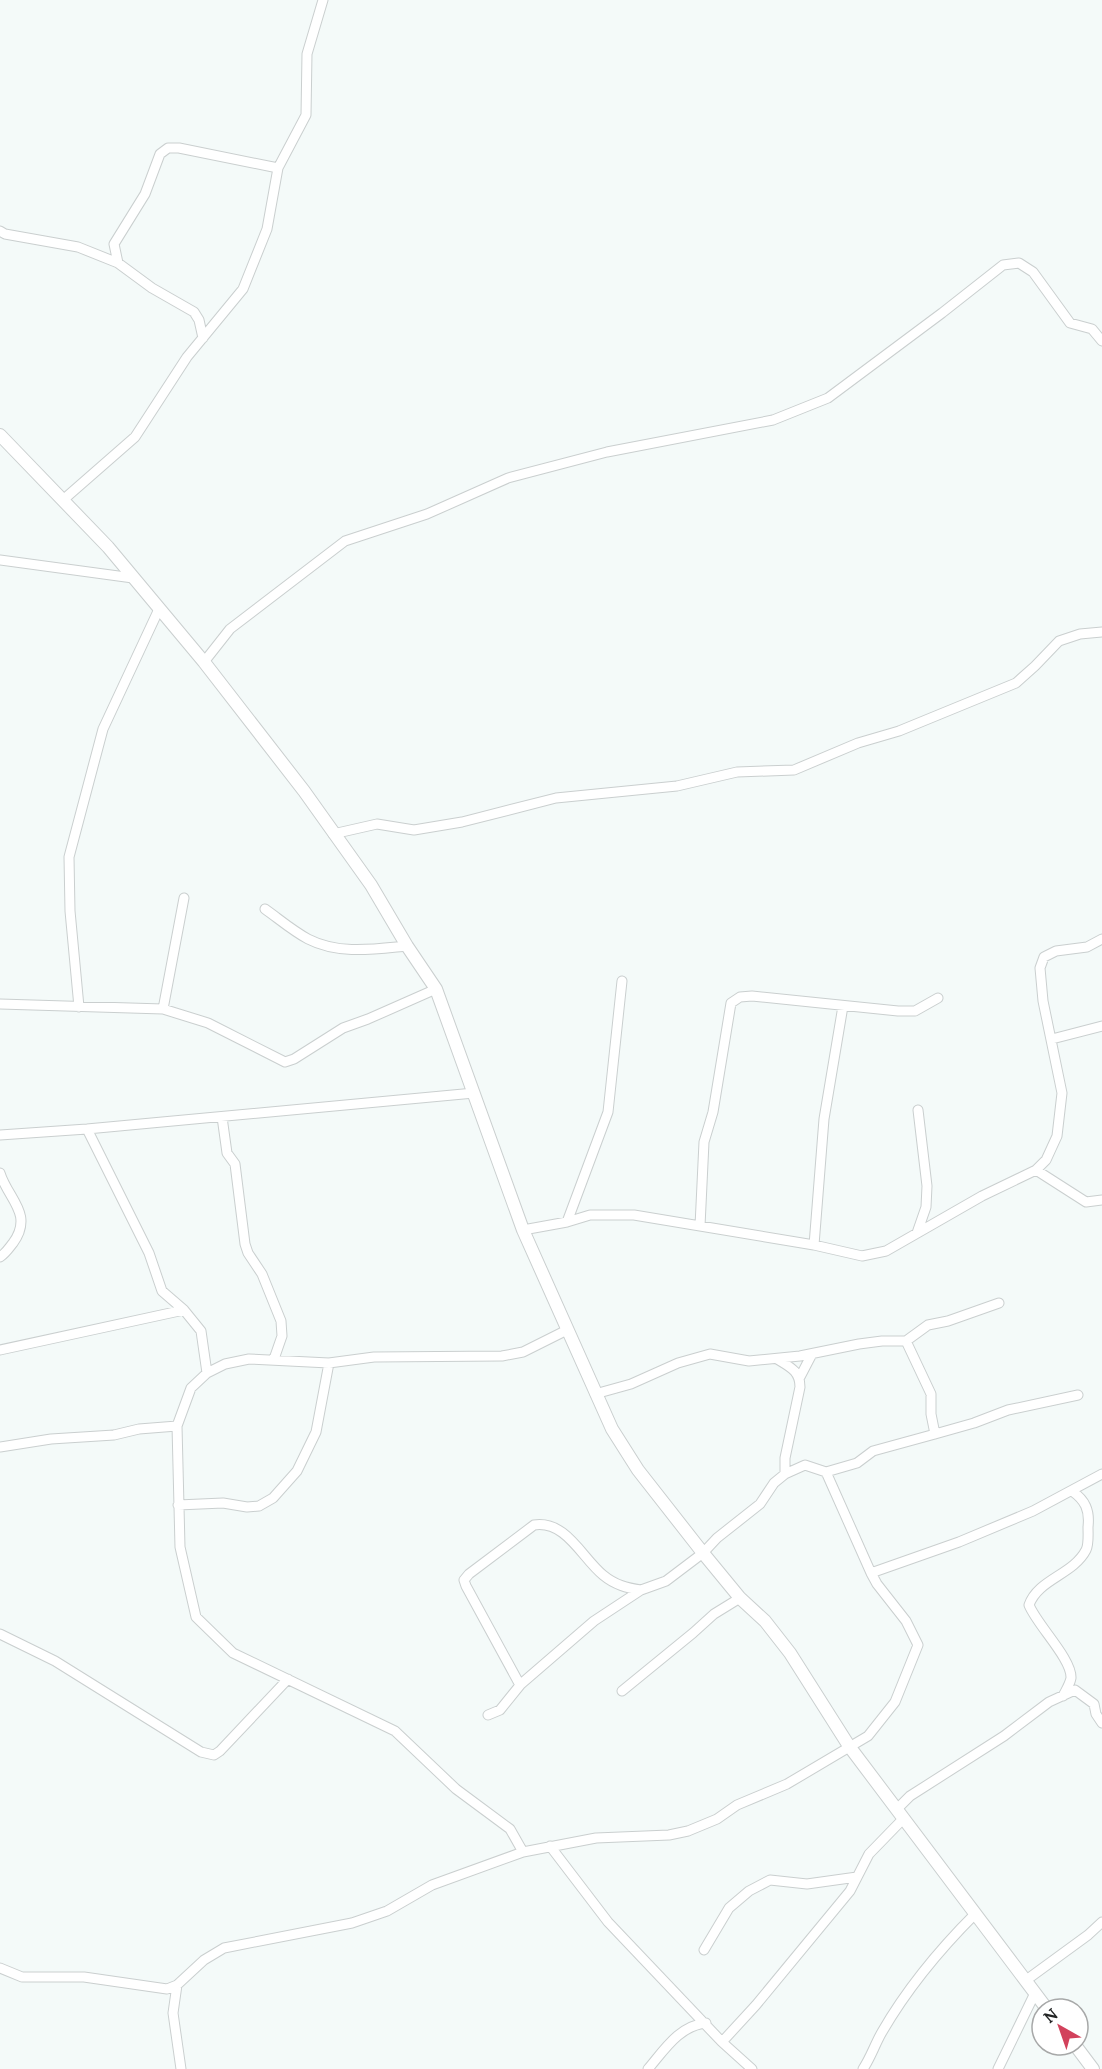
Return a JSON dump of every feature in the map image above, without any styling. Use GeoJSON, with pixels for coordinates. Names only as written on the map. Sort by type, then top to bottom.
{"type":"FeatureCollection","features":[{"type":"Feature","properties":{"kind":"street"},"geometry":{"type":"LineString","coordinates":[[63,500],[135,437],[187,357],[243,289],[267,229],[278,168],[306,116],[307,54],[323,0]]}},
{"type":"Feature","properties":{"kind":"street"},"geometry":{"type":"LineString","coordinates":[[117,263],[114,244],[145,194],[160,154],[168,148],[278,168]]}},
{"type":"Feature","properties":{"kind":"street"},"geometry":{"type":"LineString","coordinates":[[0,231],[5,234],[78,247],[117,263],[152,288],[194,312],[200,320],[203,338]]}},
{"type":"Feature","properties":{"kind":"street"},"geometry":{"type":"LineString","coordinates":[[204,662],[230,629],[345,542],[427,514],[508,478],[607,452],[773,420],[828,398],[1003,265],[1019,263],[1033,272],[1070,323],[1092,329],[1102,341]]}},
{"type":"Feature","properties":{"kind":"street"},"geometry":{"type":"LineString","coordinates":[[0,435],[108,547],[204,662],[304,791],[371,885],[436,990],[523,1230],[612,1429],[638,1470],[703,1553],[790,1653],[849,1746],[1038,1997]]}},
{"type":"Feature","properties":{"kind":"street"},"geometry":{"type":"LineString","coordinates":[[0,560],[133,578]]}},
{"type":"Feature","properties":{"kind":"street"},"geometry":{"type":"LineString","coordinates":[[79,1007],[70,911],[69,857],[103,729],[159,609]]}},
{"type":"Feature","properties":{"kind":"street"},"geometry":{"type":"LineString","coordinates":[[333,834],[377,824],[414,830],[462,822],[556,798],[676,786],[737,772],[794,770],[858,743],[899,732],[1016,683],[1059,641],[1080,634],[1102,632]]}},
{"type":"Feature","properties":{"kind":"street"},"geometry":{"type":"LineString","coordinates":[[163,1009],[184,898]]}},
{"type":"Feature","properties":{"kind":"street"},"geometry":{"type":"LineString","coordinates":[[265,909],[309,940],[327,945],[355,951],[407,946]]}},
{"type":"Feature","properties":{"kind":"street"},"geometry":{"type":"LineString","coordinates":[[523,1230],[567,1222],[590,1215],[634,1215],[814,1245],[862,1256],[886,1251],[982,1196],[1036,1170],[1046,1160],[1057,1136],[1062,1093],[1042,990],[1040,968],[1044,957],[1056,951],[1087,947],[1102,939]]}},
{"type":"Feature","properties":{"kind":"street"},"geometry":{"type":"LineString","coordinates":[[567,1222],[608,1112],[622,981]]}},
{"type":"Feature","properties":{"kind":"street"},"geometry":{"type":"LineString","coordinates":[[0,1004],[163,1009],[208,1023],[275,1059],[285,1062],[294,1059],[342,1028],[436,990]]}},
{"type":"Feature","properties":{"kind":"street"},"geometry":{"type":"LineString","coordinates":[[700,1226],[704,1142],[713,1112],[731,1003],[740,998],[752,996],[915,1011],[938,998]]}},
{"type":"Feature","properties":{"kind":"street"},"geometry":{"type":"LineString","coordinates":[[814,1245],[824,1119],[843,1006]]}},
{"type":"Feature","properties":{"kind":"street"},"geometry":{"type":"LineString","coordinates":[[1052,1039],[1102,1026]]}},
{"type":"Feature","properties":{"kind":"street"},"geometry":{"type":"LineString","coordinates":[[0,1135],[474,1093]]}},
{"type":"Feature","properties":{"kind":"street"},"geometry":{"type":"LineString","coordinates":[[917,1233],[926,1207],[927,1185],[918,1110]]}},
{"type":"Feature","properties":{"kind":"street"},"geometry":{"type":"LineString","coordinates":[[222,1117],[226,1153],[235,1164],[245,1244],[248,1253],[262,1274],[281,1321],[282,1336],[274,1359]]}},
{"type":"Feature","properties":{"kind":"street"},"geometry":{"type":"LineString","coordinates":[[87,1129],[149,1253],[162,1291],[184,1310],[201,1331],[207,1373]]}},
{"type":"Feature","properties":{"kind":"street"},"geometry":{"type":"LineString","coordinates":[[1036,1170],[1086,1202],[1102,1200]]}},
{"type":"Feature","properties":{"kind":"street"},"geometry":{"type":"LineString","coordinates":[[0,1173],[20,1209],[21,1226],[17,1237],[0,1257]]}},
{"type":"Feature","properties":{"kind":"street"},"geometry":{"type":"LineString","coordinates":[[595,1394],[631,1384],[678,1363],[710,1354],[749,1361],[812,1354],[882,1341],[906,1341],[928,1325],[948,1321],[999,1303]]}},
{"type":"Feature","properties":{"kind":"street"},"geometry":{"type":"LineString","coordinates":[[0,1350],[184,1310]]}},
{"type":"Feature","properties":{"kind":"street"},"geometry":{"type":"LineString","coordinates":[[523,1851],[510,1829],[456,1789],[395,1731],[233,1653],[196,1617],[180,1547],[177,1426],[191,1388],[207,1373],[225,1364],[249,1359],[329,1363],[374,1357],[502,1356],[523,1352],[567,1330]]}},
{"type":"Feature","properties":{"kind":"street"},"geometry":{"type":"LineString","coordinates":[[906,1341],[931,1394],[931,1414],[935,1434]]}},
{"type":"Feature","properties":{"kind":"street"},"geometry":{"type":"LineString","coordinates":[[785,1474],[785,1458],[800,1377],[812,1354]]}},
{"type":"Feature","properties":{"kind":"street"},"geometry":{"type":"LineString","coordinates":[[777,1359],[797,1372],[800,1377]]}},
{"type":"Feature","properties":{"kind":"street"},"geometry":{"type":"LineString","coordinates":[[178,1505],[223,1503],[247,1507],[259,1506],[273,1498],[297,1470],[316,1432],[329,1363]]}},
{"type":"Feature","properties":{"kind":"street"},"geometry":{"type":"LineString","coordinates":[[488,1715],[500,1710],[520,1685],[594,1621],[641,1590],[666,1581],[703,1553],[717,1538],[760,1504],[774,1483],[785,1474],[805,1465],[826,1472],[857,1463],[873,1451],[974,1423],[1008,1410],[1078,1395]]}},
{"type":"Feature","properties":{"kind":"street"},"geometry":{"type":"LineString","coordinates":[[0,1447],[51,1439],[114,1435],[139,1429],[177,1426]]}},
{"type":"Feature","properties":{"kind":"street"},"geometry":{"type":"LineString","coordinates":[[0,1968],[22,1977],[84,1977],[167,1989],[177,1985],[204,1960],[224,1947],[352,1923],[387,1911],[432,1885],[523,1851],[596,1838],[669,1835],[688,1830],[717,1819],[737,1805],[787,1784],[868,1736],[895,1702],[918,1645],[906,1621],[877,1584],[826,1472]]}},
{"type":"Feature","properties":{"kind":"street"},"geometry":{"type":"LineString","coordinates":[[872,1573],[959,1542],[1033,1510],[1102,1474]]}},
{"type":"Feature","properties":{"kind":"street"},"geometry":{"type":"LineString","coordinates":[[1063,1696],[1071,1676],[1066,1660],[1032,1614],[1029,1605],[1033,1594],[1067,1572],[1087,1548],[1089,1513],[1082,1498],[1072,1491]]}},
{"type":"Feature","properties":{"kind":"street"},"geometry":{"type":"LineString","coordinates":[[520,1685],[466,1587],[465,1580],[469,1574],[534,1525],[543,1524],[552,1526],[565,1535],[602,1574],[623,1588],[641,1590]]}},
{"type":"Feature","properties":{"kind":"street"},"geometry":{"type":"LineString","coordinates":[[622,1691],[693,1634],[714,1614],[740,1598]]}},
{"type":"Feature","properties":{"kind":"street"},"geometry":{"type":"LineString","coordinates":[[0,1634],[55,1661],[201,1752],[214,1755],[288,1679]]}},
{"type":"Feature","properties":{"kind":"street"},"geometry":{"type":"LineString","coordinates":[[722,2042],[756,2005],[850,1891],[869,1854],[900,1814],[910,1796],[1004,1736],[1049,1702],[1075,1689],[1094,1704],[1102,1723]]}},
{"type":"Feature","properties":{"kind":"street"},"geometry":{"type":"LineString","coordinates":[[550,1846],[608,1922],[722,2042],[752,2069]]}},
{"type":"Feature","properties":{"kind":"street"},"geometry":{"type":"LineString","coordinates":[[704,1950],[729,1908],[749,1891],[770,1880],[807,1884],[857,1877]]}},
{"type":"Feature","properties":{"kind":"street"},"geometry":{"type":"LineString","coordinates":[[863,2069],[873,2054],[881,2033],[926,1966],[975,1914]]}},
{"type":"Feature","properties":{"kind":"street"},"geometry":{"type":"LineString","coordinates":[[1026,1981],[1102,1922]]}},
{"type":"Feature","properties":{"kind":"street"},"geometry":{"type":"LineString","coordinates":[[177,1985],[173,2013],[181,2069]]}},
{"type":"Feature","properties":{"kind":"street"},"geometry":{"type":"LineString","coordinates":[[998,2069],[1035,1993]]}},
{"type":"Feature","properties":{"kind":"street"},"geometry":{"type":"LineString","coordinates":[[648,2069],[680,2032],[693,2024],[706,2023]]}},
{"type":"Feature","properties":{"kind":"street"},"geometry":{"type":"LineString","coordinates":[[1084,2057],[1093,2069]]}}]}
